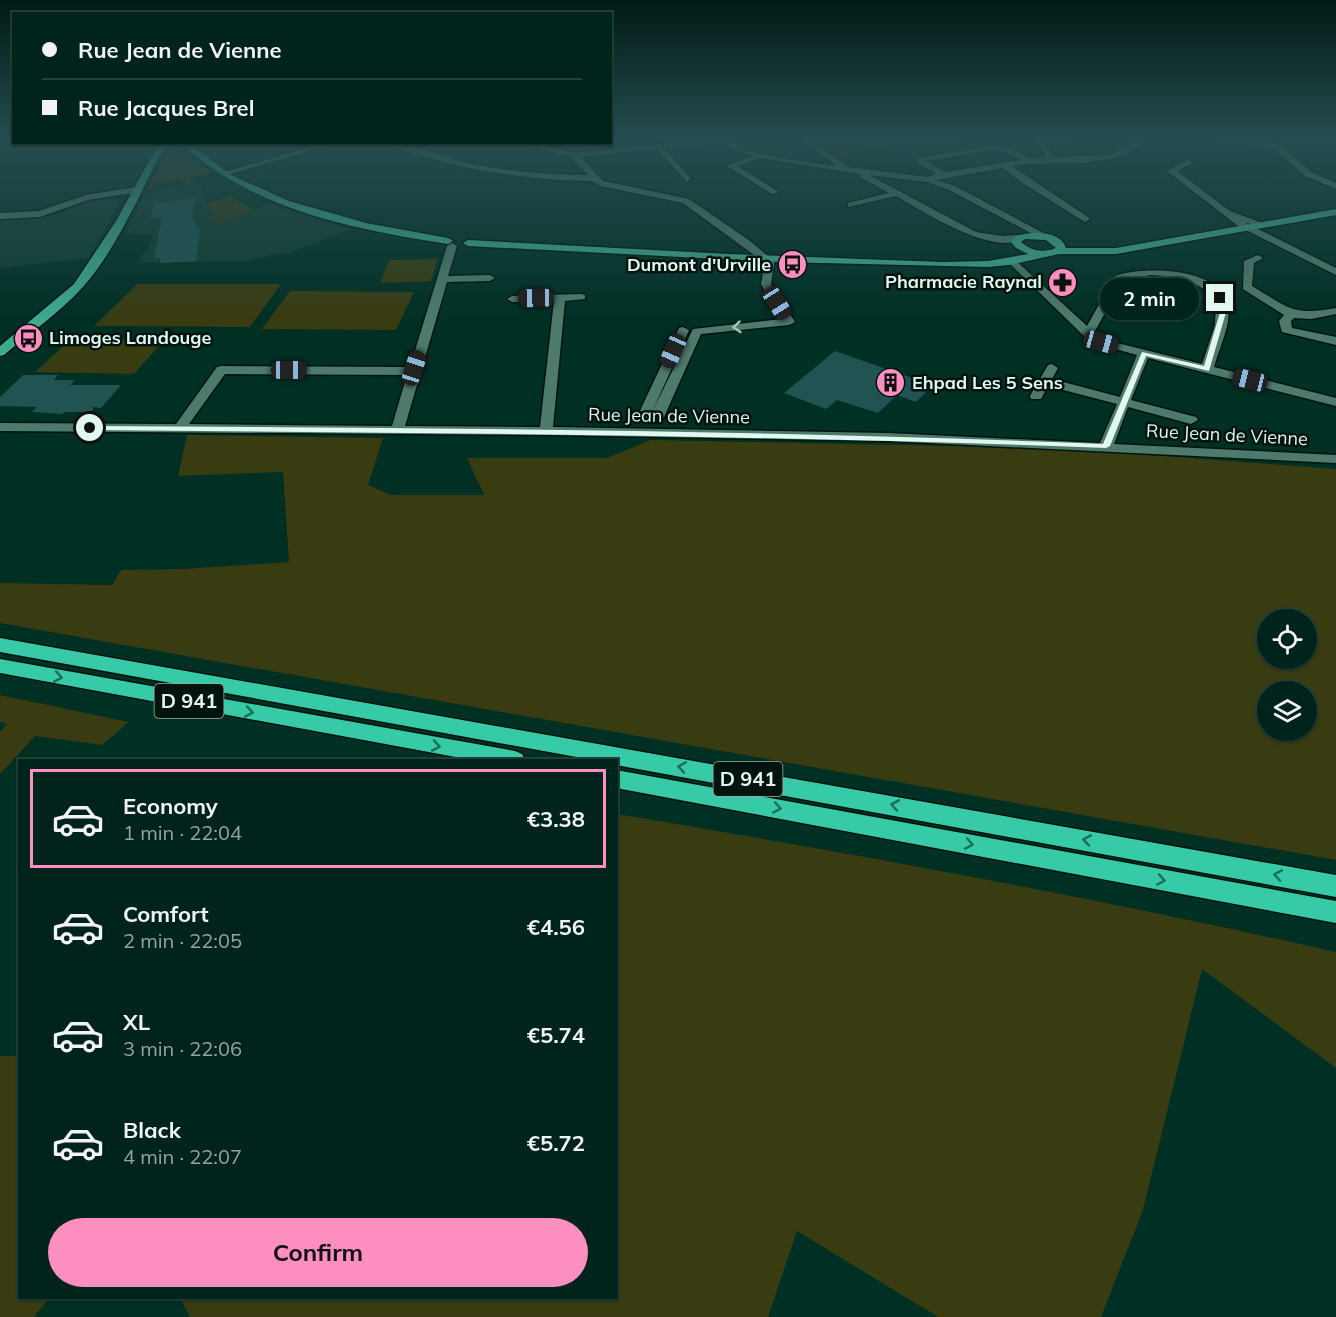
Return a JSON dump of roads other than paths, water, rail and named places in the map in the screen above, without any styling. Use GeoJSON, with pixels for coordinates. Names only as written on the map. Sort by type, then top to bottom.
{"type":"FeatureCollection","features":[{"type":"Feature","properties":{"kind":"highway","name":"D 941"},"geometry":{"type":"LineString","coordinates":[[0,645],[1336,886]]}},
{"type":"Feature","properties":{"kind":"highway","name":"D 941"},"geometry":{"type":"LineString","coordinates":[[0,666],[510,759]]}},
{"type":"Feature","properties":{"kind":"highway","name":"D 941"},"geometry":{"type":"LineString","coordinates":[[618,778],[1336,912]]}},
{"type":"Feature","properties":{"kind":"main road"},"geometry":{"type":"LineString","coordinates":[[0,352],[78,286],[112,237],[132,198]]}},
{"type":"Feature","properties":{"kind":"main road"},"geometry":{"type":"LineString","coordinates":[[276,198],[303,209],[356,223],[450,244],[468,243],[769,260],[914,264],[1022,261],[1039,253],[1060,248],[1116,251],[1336,212]]}},
{"type":"Feature","properties":{"kind":"main road"},"geometry":{"type":"LineString","coordinates":[[1022,239],[1042,236],[1060,248]]}},
{"type":"Feature","properties":{"kind":"main road"},"geometry":{"type":"LineString","coordinates":[[1022,239],[1039,253]]}},
{"type":"Feature","properties":{"kind":"main road"},"geometry":{"type":"LineString","coordinates":[[1013,261],[1020,255],[1022,239]]}},
{"type":"Feature","properties":{"kind":"street"},"geometry":{"type":"LineString","coordinates":[[0,216],[40,214],[87,198]]}},
{"type":"Feature","properties":{"kind":"street"},"geometry":{"type":"LineString","coordinates":[[645,415],[657,417],[698,331],[789,322],[766,284],[769,260],[686,201],[673,198]]}},
{"type":"Feature","properties":{"kind":"street"},"geometry":{"type":"LineString","coordinates":[[851,205],[877,198]]}},
{"type":"Feature","properties":{"kind":"street"},"geometry":{"type":"LineString","coordinates":[[908,198],[974,235],[1022,239]]}},
{"type":"Feature","properties":{"kind":"street"},"geometry":{"type":"LineString","coordinates":[[966,198],[1022,239]]}},
{"type":"Feature","properties":{"kind":"street"},"geometry":{"type":"LineString","coordinates":[[1052,198],[1085,219]]}},
{"type":"Feature","properties":{"kind":"street"},"geometry":{"type":"LineString","coordinates":[[1208,198],[1247,227],[1336,272]]}},
{"type":"Feature","properties":{"kind":"street"},"geometry":{"type":"LineString","coordinates":[[1227,213],[1260,224]]}},
{"type":"Feature","properties":{"kind":"street"},"geometry":{"type":"LineString","coordinates":[[743,240],[746,259]]}},
{"type":"Feature","properties":{"kind":"street"},"geometry":{"type":"LineString","coordinates":[[397,430],[413,370],[442,279],[450,244]]}},
{"type":"Feature","properties":{"kind":"street"},"geometry":{"type":"LineString","coordinates":[[1258,258],[1250,261],[1247,287],[1291,314],[1311,316],[1336,311]]}},
{"type":"Feature","properties":{"kind":"street"},"geometry":{"type":"LineString","coordinates":[[1316,262],[1336,258]]}},
{"type":"Feature","properties":{"kind":"street"},"geometry":{"type":"LineString","coordinates":[[1013,261],[1088,333],[1101,342],[1336,402]]}},
{"type":"Feature","properties":{"kind":"street"},"geometry":{"type":"LineString","coordinates":[[1088,333],[1119,278],[1151,272],[1187,278],[1211,288],[1220,298],[1224,309],[1206,369]]}},
{"type":"Feature","properties":{"kind":"street"},"geometry":{"type":"LineString","coordinates":[[442,279],[490,278]]}},
{"type":"Feature","properties":{"kind":"street"},"geometry":{"type":"LineString","coordinates":[[512,298],[581,297]]}},
{"type":"Feature","properties":{"kind":"street"},"geometry":{"type":"LineString","coordinates":[[546,431],[560,298]]}},
{"type":"Feature","properties":{"kind":"street"},"geometry":{"type":"LineString","coordinates":[[1291,314],[1285,321],[1286,330],[1336,341]]}},
{"type":"Feature","properties":{"kind":"street"},"geometry":{"type":"LineString","coordinates":[[637,433],[683,330]]}},
{"type":"Feature","properties":{"kind":"street"},"geometry":{"type":"LineString","coordinates":[[1106,446],[1144,353]]}},
{"type":"Feature","properties":{"kind":"street"},"geometry":{"type":"LineString","coordinates":[[1036,396],[1052,368]]}},
{"type":"Feature","properties":{"kind":"street"},"geometry":{"type":"LineString","coordinates":[[179,429],[221,370],[413,370]]}},
{"type":"Feature","properties":{"kind":"street"},"geometry":{"type":"LineString","coordinates":[[1045,381],[1191,420]]}},
{"type":"Feature","properties":{"kind":"street","name":"Rue Jean de Vienne"},"geometry":{"type":"LineString","coordinates":[[0,427],[546,431],[888,437],[1336,459]]}},
{"type":"Feature","properties":{"kind":"place","name":"Dumont d'Urville"},"geometry":{"type":"Point","coordinates":[792,265]}},
{"type":"Feature","properties":{"kind":"place","name":"Pharmacie Raynal"},"geometry":{"type":"Point","coordinates":[1063,282]}},
{"type":"Feature","properties":{"kind":"place","name":"Limoges Landouge"},"geometry":{"type":"Point","coordinates":[28,338]}},
{"type":"Feature","properties":{"kind":"place","name":"Ehpad Les 5 Sens"},"geometry":{"type":"Point","coordinates":[891,383]}}]}
